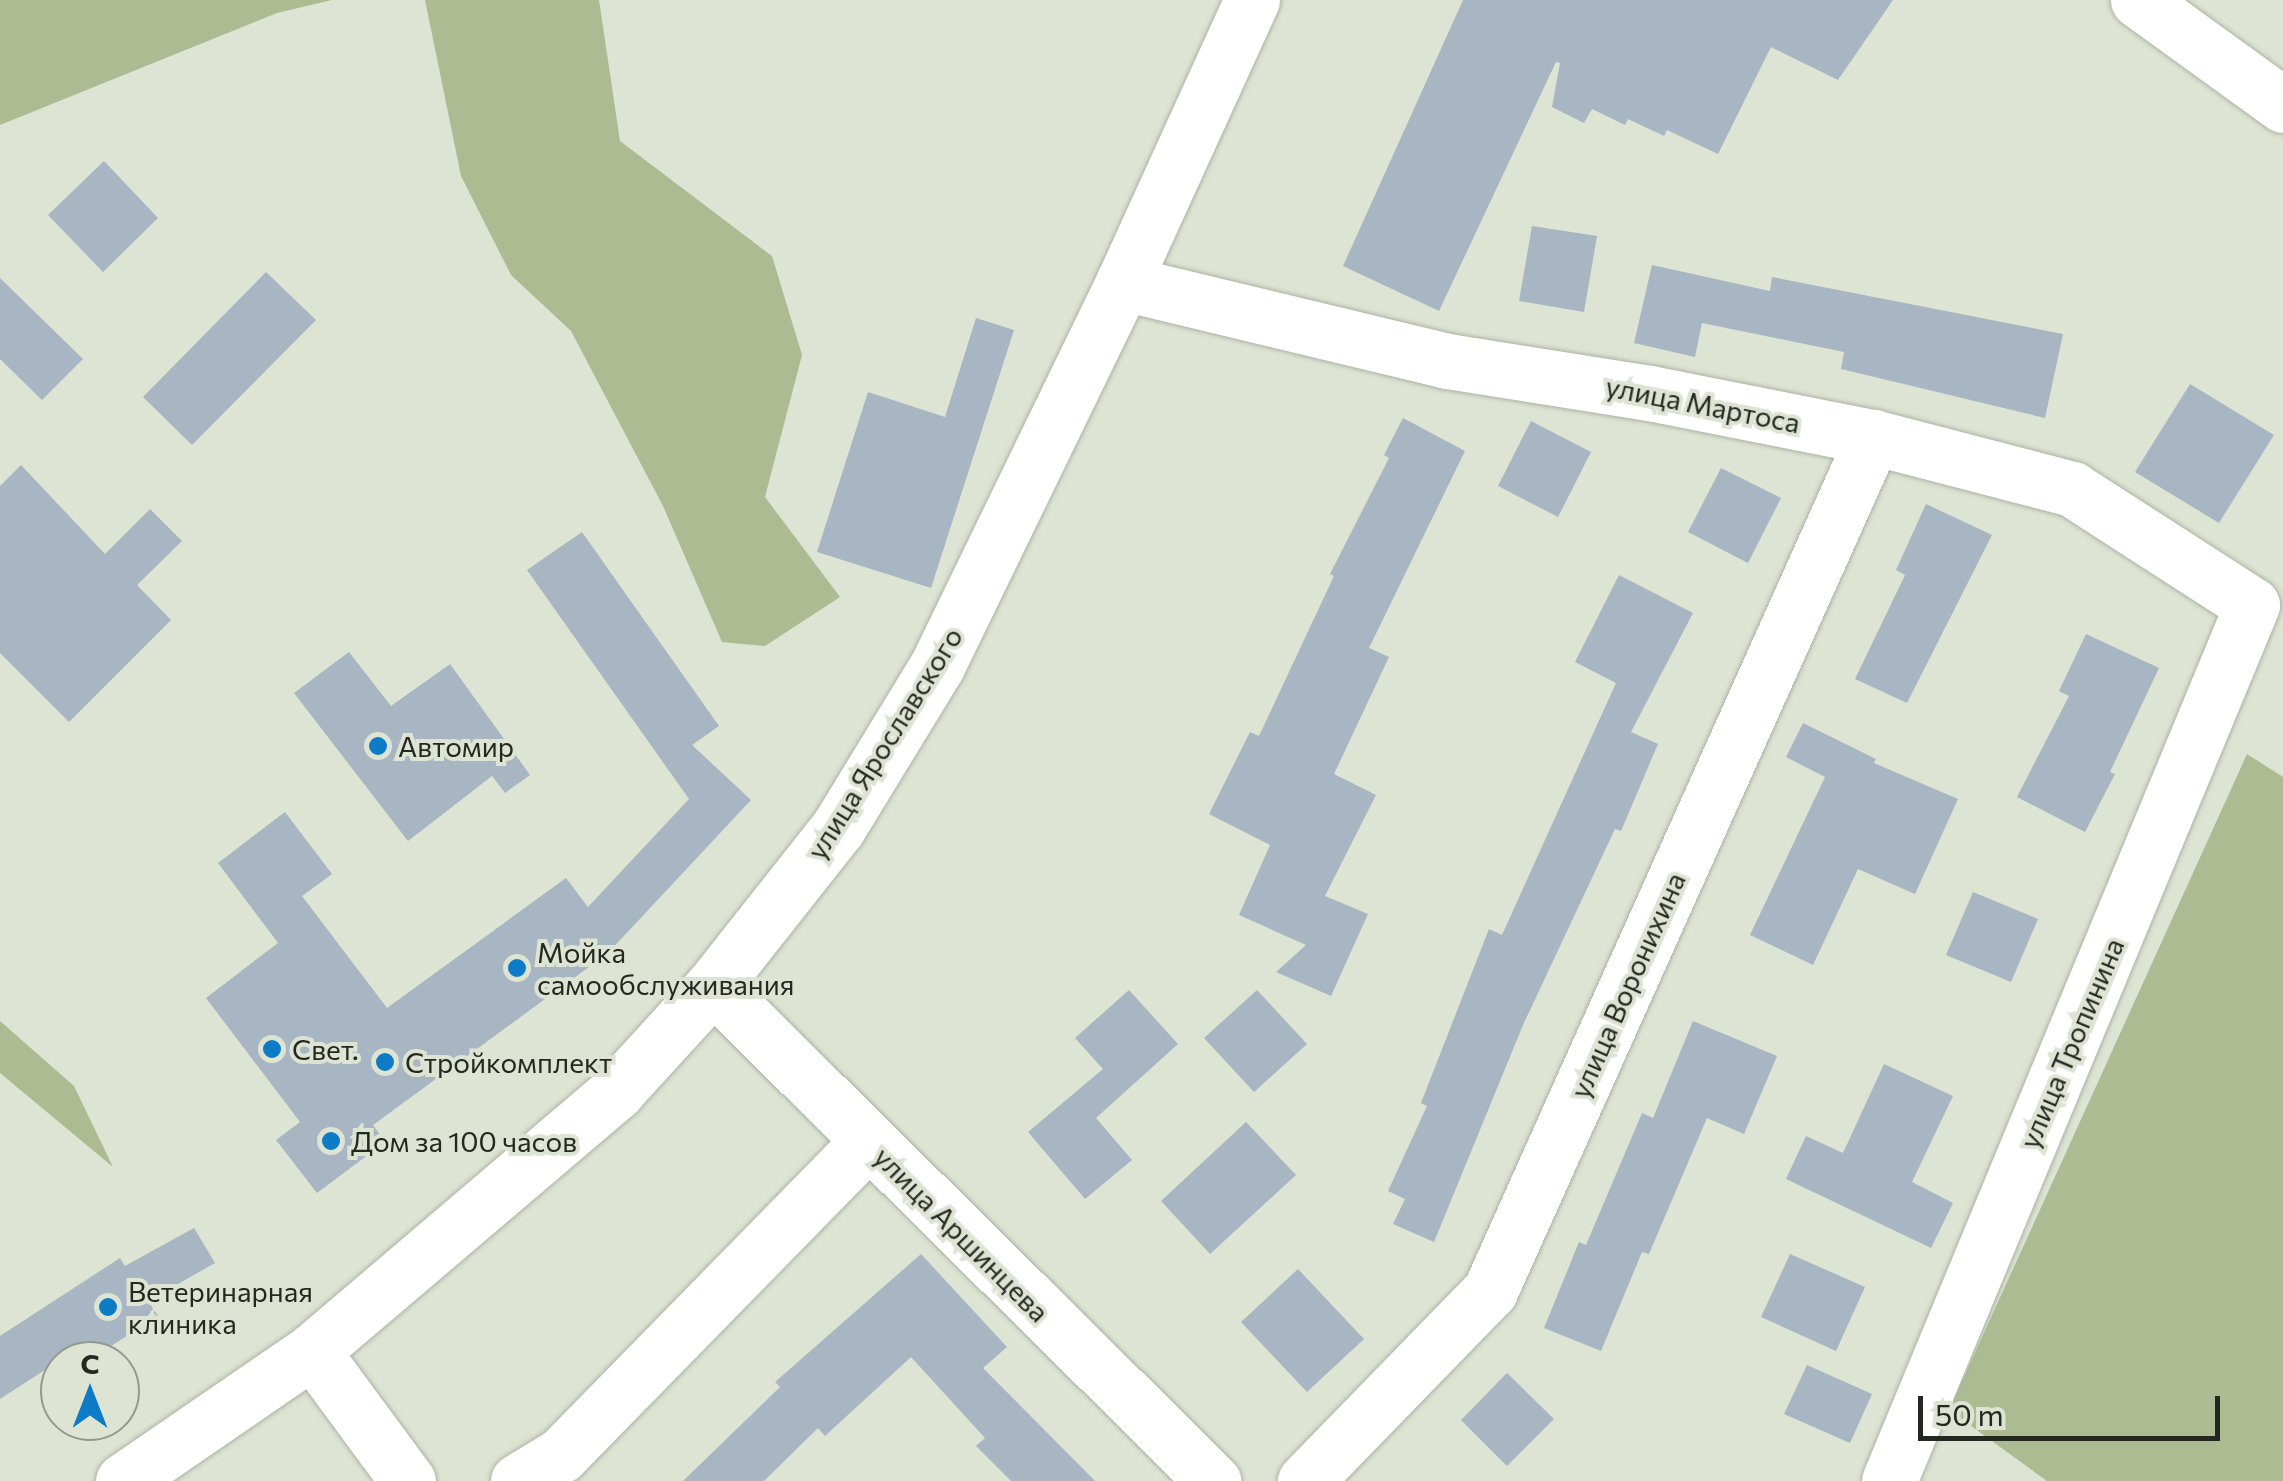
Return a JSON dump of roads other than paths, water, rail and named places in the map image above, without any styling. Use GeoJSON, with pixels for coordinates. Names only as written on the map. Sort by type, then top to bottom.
{"type":"FeatureCollection","features":[{"type":"Feature","properties":{"kind":"street","name":"улица Ярославского"},"geometry":{"type":"LineString","coordinates":[[123,1481],[312,1351],[617,1091],[712,986],[838,828],[937,666],[1123,284],[1252,0]]}},
{"type":"Feature","properties":{"kind":"street"},"geometry":{"type":"LineString","coordinates":[[2138,0],[2283,105]]}},
{"type":"Feature","properties":{"kind":"street","name":"улица Мартоса"},"geometry":{"type":"LineString","coordinates":[[1123,284],[1447,361],[1650,393],[1873,437],[2072,489],[2252,605]]}},
{"type":"Feature","properties":{"kind":"street","name":"улица Воронихина"},"geometry":{"type":"LineString","coordinates":[[1305,1481],[1490,1291],[1873,437]]}},
{"type":"Feature","properties":{"kind":"street","name":"улица Тропинина"},"geometry":{"type":"LineString","coordinates":[[1889,1481],[2252,605]]}},
{"type":"Feature","properties":{"kind":"street","name":"улица Аршинцева"},"geometry":{"type":"LineString","coordinates":[[712,986],[1212,1481]]}},
{"type":"Feature","properties":{"kind":"street"},"geometry":{"type":"LineString","coordinates":[[518,1481],[561,1455],[868,1141]]}},
{"type":"Feature","properties":{"kind":"street"},"geometry":{"type":"LineString","coordinates":[[312,1351],[408,1481]]}},
{"type":"Feature","properties":{"kind":"place","name":"Автомир"},"geometry":{"type":"Point","coordinates":[378,746]}},
{"type":"Feature","properties":{"kind":"place","name":"Мойка самообслуживания"},"geometry":{"type":"Point","coordinates":[517,968]}},
{"type":"Feature","properties":{"kind":"place","name":"Свет."},"geometry":{"type":"Point","coordinates":[272,1049]}},
{"type":"Feature","properties":{"kind":"place","name":"Стройкомплект"},"geometry":{"type":"Point","coordinates":[385,1062]}},
{"type":"Feature","properties":{"kind":"place","name":"Дом за 100 часов"},"geometry":{"type":"Point","coordinates":[331,1141]}},
{"type":"Feature","properties":{"kind":"place","name":"Ветеринарная клиника"},"geometry":{"type":"Point","coordinates":[108,1307]}}]}
